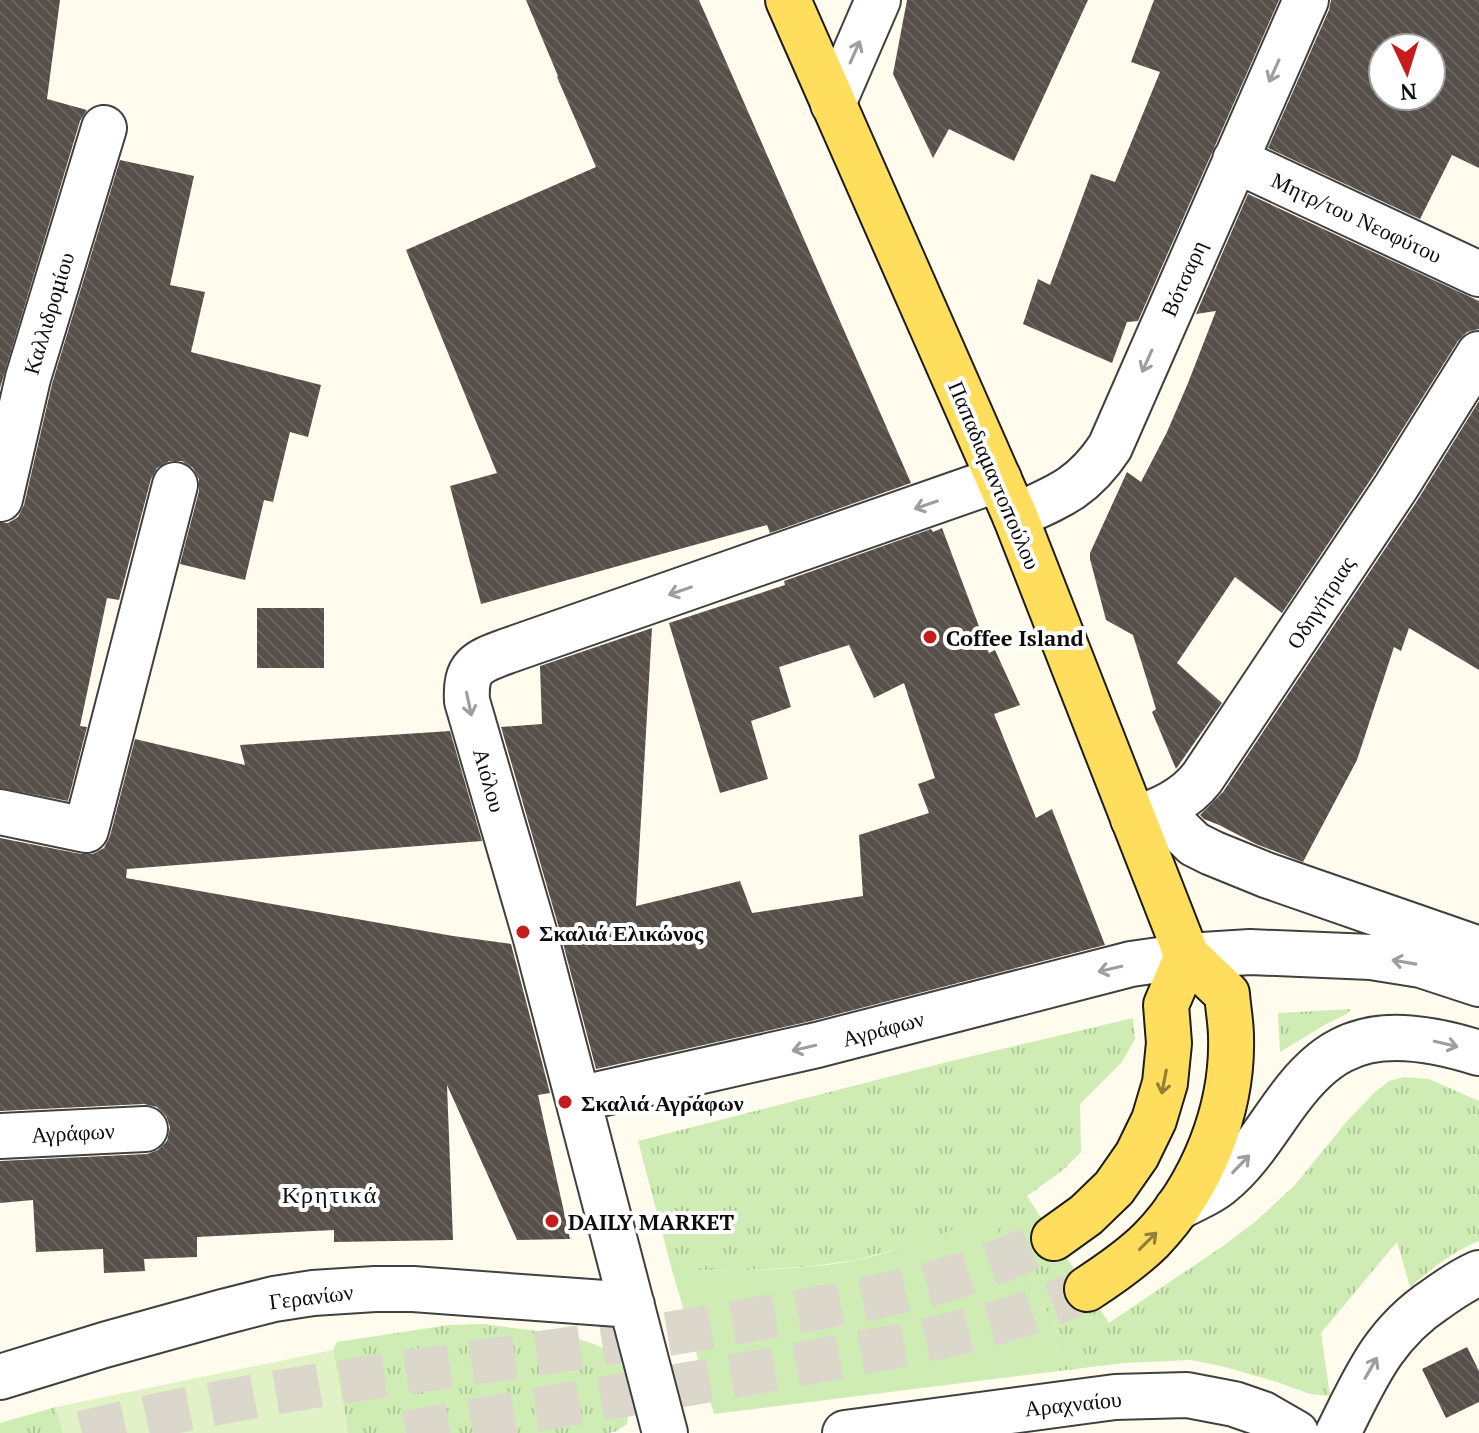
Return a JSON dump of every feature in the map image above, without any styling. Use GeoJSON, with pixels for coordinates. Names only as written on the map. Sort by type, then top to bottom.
{"type":"FeatureCollection","features":[{"type":"Feature","properties":{"kind":"main road","name":"Παπαδιαμαντοπούλου"},"geometry":{"type":"LineString","coordinates":[[788,0],[1146,815],[1187,956]]}},
{"type":"Feature","properties":{"kind":"main road"},"geometry":{"type":"LineString","coordinates":[[1054,1238],[1086,1215],[1114,1188],[1137,1155],[1154,1120],[1165,1083],[1169,1043],[1166,1005],[1187,956],[1227,994],[1231,1038],[1228,1083],[1218,1127],[1201,1169],[1177,1208],[1151,1239],[1121,1266],[1087,1289]]}},
{"type":"Feature","properties":{"kind":"street"},"geometry":{"type":"LineString","coordinates":[[833,104],[878,0]]}},
{"type":"Feature","properties":{"kind":"street","name":"Βότσαρη"},"geometry":{"type":"LineString","coordinates":[[1007,498],[1060,496],[1089,476],[1110,447],[1306,0]]}},
{"type":"Feature","properties":{"kind":"street","name":"Καλλιδρομίου"},"geometry":{"type":"LineString","coordinates":[[0,499],[14,369],[104,128]]}},
{"type":"Feature","properties":{"kind":"street","name":"Μητρ/του Νεοφύτου"},"geometry":{"type":"LineString","coordinates":[[1235,160],[1479,274]]}},
{"type":"Feature","properties":{"kind":"street","name":"Οδηγήτριας"},"geometry":{"type":"LineString","coordinates":[[1146,815],[1193,790],[1202,778],[1396,487],[1479,354]]}},
{"type":"Feature","properties":{"kind":"street"},"geometry":{"type":"LineString","coordinates":[[0,812],[86,830],[175,485]]}},
{"type":"Feature","properties":{"kind":"street","name":"Αιόλου"},"geometry":{"type":"LineString","coordinates":[[665,1433],[535,935],[467,701],[466,685],[474,666],[507,651],[1007,498]]}},
{"type":"Feature","properties":{"kind":"street"},"geometry":{"type":"LineString","coordinates":[[1146,815],[1212,853],[1266,875],[1479,949]]}},
{"type":"Feature","properties":{"kind":"street","name":"Αγράφων"},"geometry":{"type":"LineString","coordinates":[[578,1099],[817,1045],[1131,964],[1187,956],[1250,952],[1371,957],[1421,965],[1479,984]]}},
{"type":"Feature","properties":{"kind":"street"},"geometry":{"type":"LineString","coordinates":[[1177,1208],[1219,1185],[1247,1159],[1313,1070],[1342,1050],[1359,1044],[1404,1038],[1448,1043],[1479,1053]]}},
{"type":"Feature","properties":{"kind":"street","name":"Αγράφων"},"geometry":{"type":"LineString","coordinates":[[0,1136],[145,1129]]}},
{"type":"Feature","properties":{"kind":"street"},"geometry":{"type":"LineString","coordinates":[[1338,1433],[1377,1356],[1417,1311],[1479,1273]]}},
{"type":"Feature","properties":{"kind":"street","name":"Γερανίων"},"geometry":{"type":"LineString","coordinates":[[0,1377],[223,1312],[313,1293],[413,1289],[632,1305]]}},
{"type":"Feature","properties":{"kind":"street","name":"Αραχναίου"},"geometry":{"type":"LineString","coordinates":[[845,1433],[1115,1397],[1187,1395],[1234,1404],[1263,1414],[1296,1433]]}},
{"type":"Feature","properties":{"kind":"green space"},"geometry":{"type":"Polygon","coordinates":[[[1351,1009],[1347,1014],[1280,1052],[1278,1013],[1351,1009]]]}},
{"type":"Feature","properties":{"kind":"green space"},"geometry":{"type":"Polygon","coordinates":[[[1133,1018],[1135,1039],[1122,1062],[1080,1104],[1081,1152],[1063,1170],[1027,1196],[1109,1323],[1256,1221],[1294,1186],[1348,1120],[1389,1081],[1404,1077],[1429,1079],[1479,1101],[1479,1241],[1434,1267],[1410,1287],[1397,1242],[1321,1333],[1330,1396],[1310,1394],[1225,1367],[1191,1360],[1124,1363],[1059,1371],[1055,1314],[1045,1311],[1025,1266],[920,1243],[856,1260],[806,1267],[672,1270],[638,1141],[1133,1018]]]}},
{"type":"Feature","properties":{"kind":"green space"},"geometry":{"type":"Polygon","coordinates":[[[987,1217],[1025,1266],[1045,1311],[1055,1313],[1059,1371],[714,1414],[672,1270],[765,1270],[834,1264],[923,1241],[987,1217]]]}},
{"type":"Feature","properties":{"kind":"green space"},"geometry":{"type":"Polygon","coordinates":[[[485,1324],[558,1334],[596,1345],[611,1353],[621,1363],[629,1385],[627,1424],[609,1433],[348,1433],[333,1350],[337,1342],[449,1325],[485,1324]]]}},
{"type":"Feature","properties":{"kind":"green space"},"geometry":{"type":"Polygon","coordinates":[[[333,1350],[348,1433],[63,1433],[56,1407],[333,1350]]]}},
{"type":"Feature","properties":{"kind":"green space"},"geometry":{"type":"Polygon","coordinates":[[[56,1407],[63,1433],[0,1433],[0,1423],[56,1407]]]}},
{"type":"Feature","properties":{"kind":"building"},"geometry":{"type":"Polygon","coordinates":[[[0,0],[60,0],[47,99],[87,110],[80,121],[0,388],[0,0]]]}},
{"type":"Feature","properties":{"kind":"building"},"geometry":{"type":"Polygon","coordinates":[[[526,0],[699,0],[911,483],[770,533],[767,525],[481,604],[450,486],[497,473],[406,250],[596,167],[526,0]]]}},
{"type":"Feature","properties":{"kind":"building"},"geometry":{"type":"Polygon","coordinates":[[[907,0],[1088,0],[1014,161],[949,129],[933,158],[893,74],[907,0]]]}},
{"type":"Feature","properties":{"kind":"building"},"geometry":{"type":"Polygon","coordinates":[[[1154,0],[1279,0],[1138,321],[1127,322],[1112,363],[1023,324],[1038,279],[1050,285],[1091,174],[1115,182],[1160,72],[1131,62],[1154,0]]]}},
{"type":"Feature","properties":{"kind":"building"},"geometry":{"type":"Polygon","coordinates":[[[1331,0],[1479,0],[1479,168],[1452,155],[1420,219],[1268,148],[1331,0]]]}},
{"type":"Feature","properties":{"kind":"building"},"geometry":{"type":"Polygon","coordinates":[[[120,160],[194,176],[170,285],[205,292],[191,352],[321,385],[308,437],[290,432],[273,502],[264,500],[245,580],[180,564],[199,491],[199,479],[193,468],[182,461],[169,461],[157,468],[151,479],[119,600],[107,598],[80,726],[87,727],[68,801],[0,788],[0,523],[8,523],[18,517],[24,505],[52,384],[120,160]]]}},
{"type":"Feature","properties":{"kind":"building"},"geometry":{"type":"Polygon","coordinates":[[[1248,194],[1479,301],[1479,329],[1467,332],[1458,341],[1282,613],[1235,577],[1177,663],[1222,703],[1176,769],[1152,712],[1156,709],[1133,635],[1106,620],[1090,553],[1127,472],[1141,482],[1167,432],[1216,311],[1196,314],[1248,194]]]}},
{"type":"Feature","properties":{"kind":"building"},"geometry":{"type":"Polygon","coordinates":[[[1479,401],[1479,670],[1409,628],[1401,651],[1394,647],[1357,760],[1303,862],[1204,819],[1200,815],[1223,792],[1417,501],[1479,401]]]}},
{"type":"Feature","properties":{"kind":"building"},"geometry":{"type":"Polygon","coordinates":[[[942,528],[989,653],[995,650],[1020,705],[994,714],[1036,818],[1052,809],[1105,945],[811,1021],[596,1069],[501,727],[542,724],[540,666],[652,628],[636,906],[740,881],[752,913],[863,896],[859,835],[929,813],[918,784],[935,778],[904,683],[874,698],[849,645],[779,667],[791,707],[751,721],[768,779],[720,793],[669,623],[785,585],[784,581],[931,529],[933,532],[942,528]]]}},
{"type":"Feature","properties":{"kind":"building"},"geometry":{"type":"Polygon","coordinates":[[[257,608],[324,608],[324,668],[257,668],[257,608]]]}},
{"type":"Feature","properties":{"kind":"building"},"geometry":{"type":"Polygon","coordinates":[[[450,731],[482,841],[127,869],[126,878],[511,944],[550,1093],[538,1095],[570,1239],[517,1240],[447,1085],[453,1240],[334,1242],[334,1230],[197,1237],[197,1257],[144,1259],[145,1271],[104,1273],[103,1249],[36,1252],[33,1200],[0,1203],[0,1161],[147,1154],[158,1150],[167,1141],[170,1127],[166,1116],[157,1107],[144,1104],[0,1111],[0,838],[81,854],[93,854],[104,848],[110,836],[135,739],[245,765],[240,745],[450,731]]]}},
{"type":"Feature","properties":{"kind":"building"},"geometry":{"type":"Polygon","coordinates":[[[1467,1347],[1479,1371],[1479,1402],[1446,1418],[1422,1369],[1467,1347]]]}},
{"type":"Feature","properties":{"kind":"tunnel"},"geometry":{"type":"LineString","coordinates":[[82,1433],[239,1399],[636,1339],[845,1303],[956,1277],[1054,1238]]}},
{"type":"Feature","properties":{"kind":"tunnel"},"geometry":{"type":"LineString","coordinates":[[406,1433],[918,1342],[1021,1315],[1087,1289]]}},
{"type":"Feature","properties":{"kind":"place","name":"Coffee Island"},"geometry":{"type":"Point","coordinates":[930,637]}},
{"type":"Feature","properties":{"kind":"place","name":"Σκαλιά Ελικώνος"},"geometry":{"type":"Point","coordinates":[523,932]}},
{"type":"Feature","properties":{"kind":"place","name":"Σκαλιά Αγράφων"},"geometry":{"type":"Point","coordinates":[565,1102]}},
{"type":"Feature","properties":{"kind":"place","name":"DAILY MARKET"},"geometry":{"type":"Point","coordinates":[552,1221]}},
{"type":"Feature","properties":{"kind":"district","name":"Κρητικά"},"geometry":{"type":"Point","coordinates":[330,1194]}}]}
